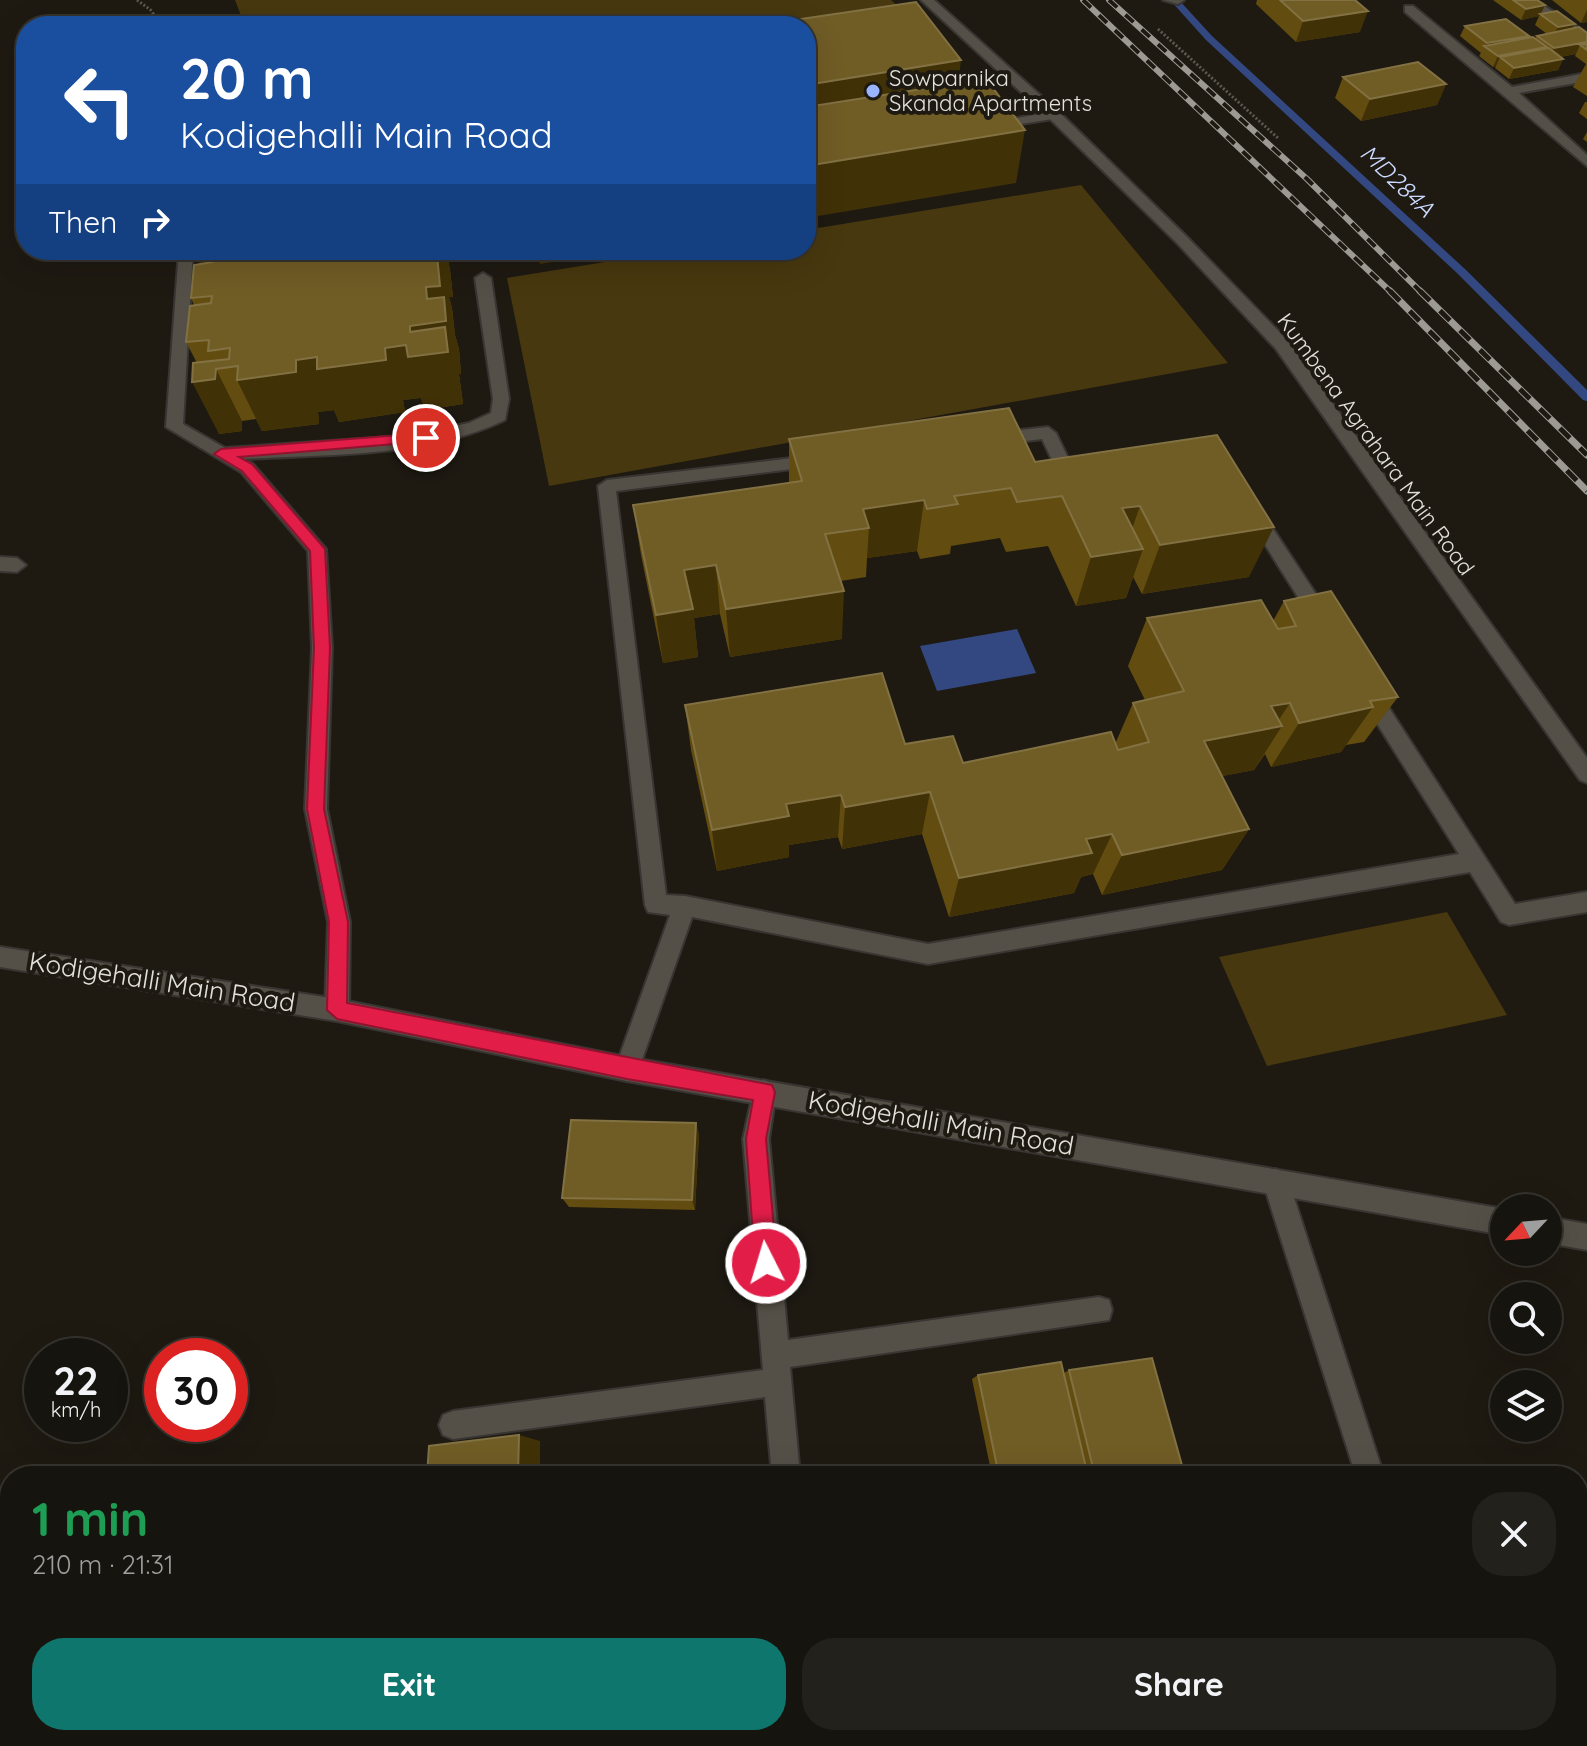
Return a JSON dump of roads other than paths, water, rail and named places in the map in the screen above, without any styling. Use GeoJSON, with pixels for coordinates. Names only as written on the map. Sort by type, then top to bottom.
{"type":"FeatureCollection","features":[{"type":"Feature","properties":{"kind":"street","name":"Kumbena Agrahara Main Road"},"geometry":{"type":"LineString","coordinates":[[927,0],[1054,115],[1181,239],[1282,345],[1587,774]]}},
{"type":"Feature","properties":{"kind":"street"},"geometry":{"type":"LineString","coordinates":[[1169,0],[1178,0]]}},
{"type":"Feature","properties":{"kind":"street"},"geometry":{"type":"LineString","coordinates":[[1527,0],[1587,39]]}},
{"type":"Feature","properties":{"kind":"street"},"geometry":{"type":"LineString","coordinates":[[1409,9],[1509,91],[1587,162]]}},
{"type":"Feature","properties":{"kind":"street"},"geometry":{"type":"LineString","coordinates":[[1509,91],[1587,77]]}},
{"type":"Feature","properties":{"kind":"street"},"geometry":{"type":"LineString","coordinates":[[977,127],[1054,115]]}},
{"type":"Feature","properties":{"kind":"street"},"geometry":{"type":"LineString","coordinates":[[185,260],[174,427],[247,468],[317,549],[322,648],[316,809],[339,922],[337,1010]]}},
{"type":"Feature","properties":{"kind":"street"},"geometry":{"type":"LineString","coordinates":[[221,454],[395,442],[457,433],[499,416],[501,399],[483,278]]}},
{"type":"Feature","properties":{"kind":"street"},"geometry":{"type":"LineString","coordinates":[[969,442],[1048,433],[1069,483],[1085,481]]}},
{"type":"Feature","properties":{"kind":"street"},"geometry":{"type":"LineString","coordinates":[[843,458],[607,486],[656,905],[685,906],[928,954],[1476,861]]}},
{"type":"Feature","properties":{"kind":"street"},"geometry":{"type":"LineString","coordinates":[[1241,491],[1333,637]]}},
{"type":"Feature","properties":{"kind":"street"},"geometry":{"type":"LineString","coordinates":[[1359,676],[1509,915],[1587,902]]}},
{"type":"Feature","properties":{"kind":"street"},"geometry":{"type":"LineString","coordinates":[[627,1069],[685,906]]}},
{"type":"Feature","properties":{"kind":"street","name":"Kodigehalli Main Road"},"geometry":{"type":"LineString","coordinates":[[0,957],[337,1010],[627,1069],[1490,1220]]}},
{"type":"Feature","properties":{"kind":"street"},"geometry":{"type":"LineString","coordinates":[[764,1092],[756,1139],[785,1466]]}},
{"type":"Feature","properties":{"kind":"street"},"geometry":{"type":"LineString","coordinates":[[1276,1182],[1367,1466]]}},
{"type":"Feature","properties":{"kind":"street"},"geometry":{"type":"LineString","coordinates":[[1562,1233],[1587,1237]]}},
{"type":"Feature","properties":{"kind":"street"},"geometry":{"type":"LineString","coordinates":[[453,1425],[1099,1310]]}},
{"type":"Feature","properties":{"kind":"water"},"geometry":{"type":"Polygon","coordinates":[[[1017,629],[1036,673],[937,691],[920,646],[1017,629]]]}},
{"type":"Feature","properties":{"kind":"waterway","name":"MD284A"},"geometry":{"type":"LineString","coordinates":[[1174,0],[1209,38],[1462,272],[1587,397]]}},
{"type":"Feature","properties":{"kind":"railway"},"geometry":{"type":"LineString","coordinates":[[1083,0],[1392,293]]}},
{"type":"Feature","properties":{"kind":"railway"},"geometry":{"type":"LineString","coordinates":[[1109,0],[1307,179],[1422,293]]}},
{"type":"Feature","properties":{"kind":"railway"},"geometry":{"type":"LineString","coordinates":[[1420,291],[1587,455]]}},
{"type":"Feature","properties":{"kind":"railway"},"geometry":{"type":"LineString","coordinates":[[1392,293],[1587,491]]}},
{"type":"Feature","properties":{"kind":"place","name":"Sowparnika Skanda Apartments"},"geometry":{"type":"Point","coordinates":[873,91]}}]}
